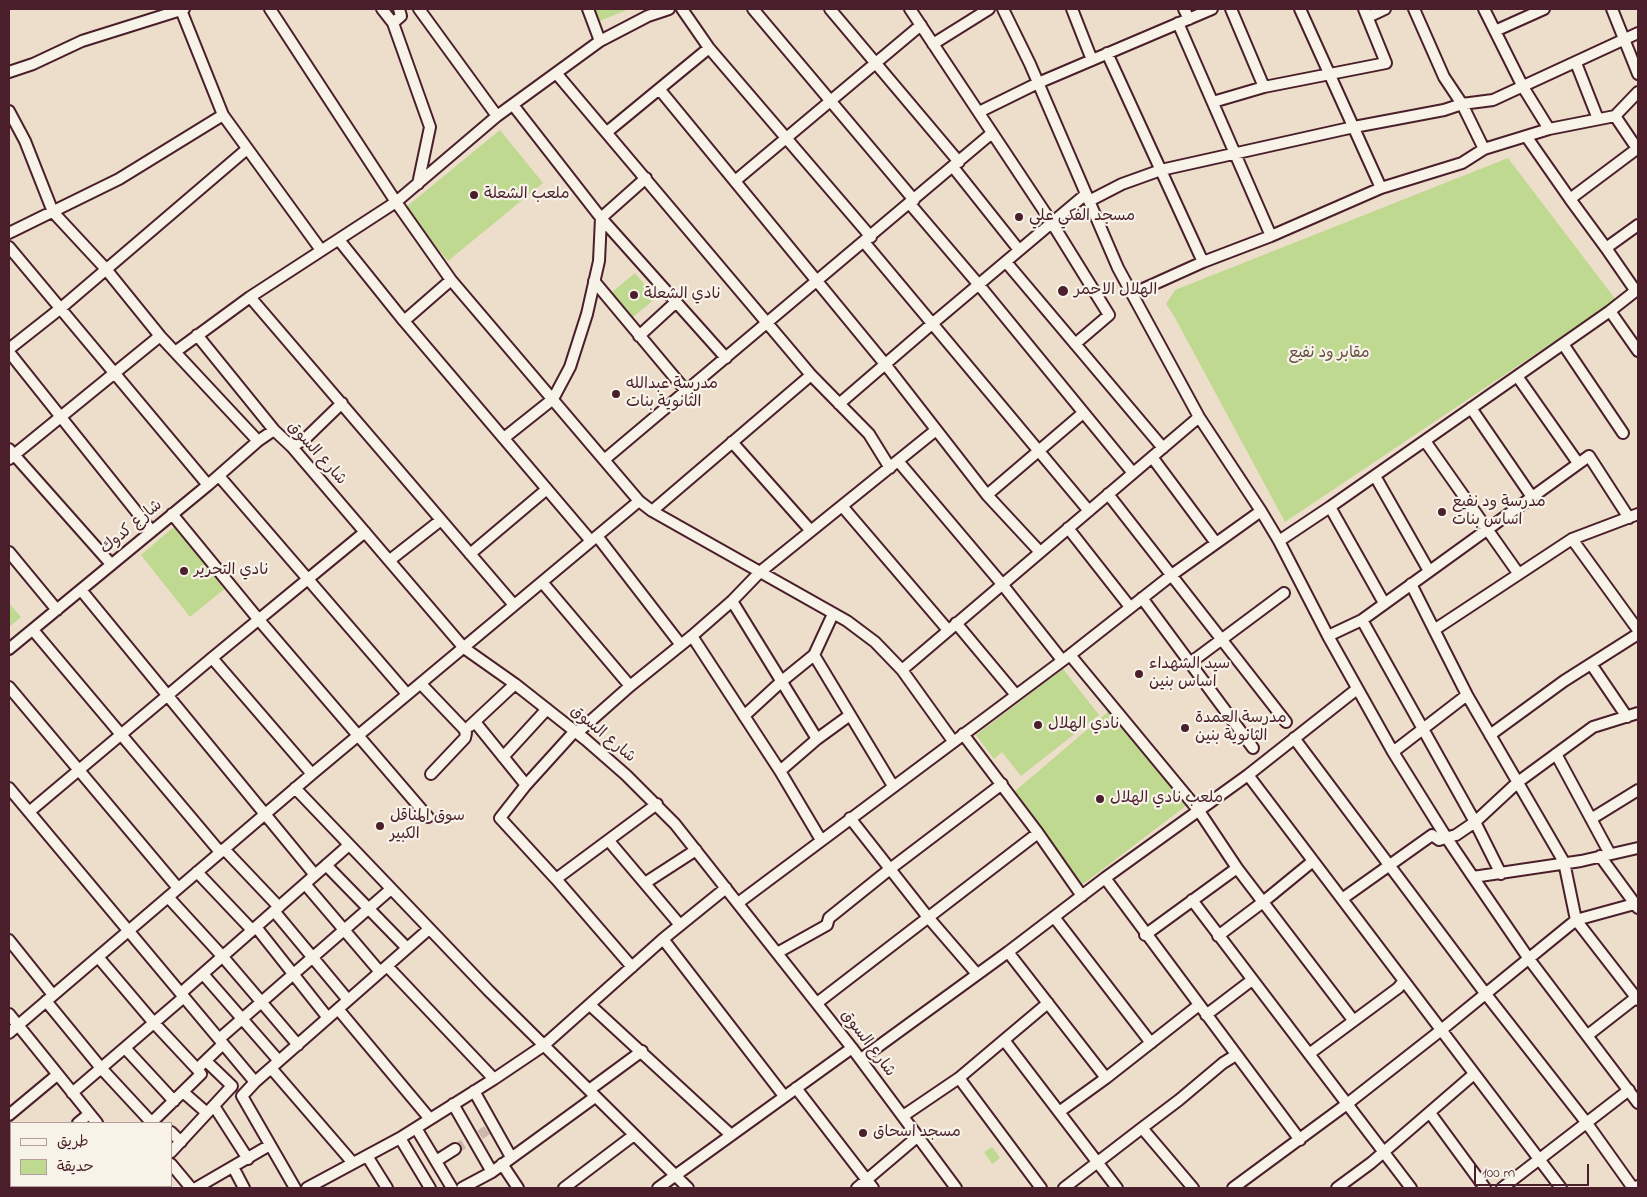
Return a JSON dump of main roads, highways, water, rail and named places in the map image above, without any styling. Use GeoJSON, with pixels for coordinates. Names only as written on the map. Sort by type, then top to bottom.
{"type":"FeatureCollection","features":[{"type":"Feature","properties":{"kind":"tunnel"},"geometry":{"type":"LineString","coordinates":[[480,1135],[487,1130]]}},
{"type":"Feature","properties":{"kind":"tunnel"},"geometry":{"type":"LineString","coordinates":[[455,1149],[467,1142]]}},
{"type":"Feature","properties":{"kind":"place","name":"ملعب الشعلة"},"geometry":{"type":"Point","coordinates":[474,195]}},
{"type":"Feature","properties":{"kind":"place","name":"مسجد الفكي علي"},"geometry":{"type":"Point","coordinates":[1019,217]}},
{"type":"Feature","properties":{"kind":"place","name":"الهلال الاحمر"},"geometry":{"type":"Point","coordinates":[1063,291]}},
{"type":"Feature","properties":{"kind":"place","name":"نادي الشعلة"},"geometry":{"type":"Point","coordinates":[634,295]}},
{"type":"Feature","properties":{"kind":"place","name":"مدرسة عبدالله الثانوية بنات"},"geometry":{"type":"Point","coordinates":[616,394]}},
{"type":"Feature","properties":{"kind":"place","name":"مدرسة ود نفيع اساس بنات"},"geometry":{"type":"Point","coordinates":[1442,512]}},
{"type":"Feature","properties":{"kind":"place","name":"نادي التحرير"},"geometry":{"type":"Point","coordinates":[184,571]}},
{"type":"Feature","properties":{"kind":"place","name":"سيد الشهداء اساس بنين"},"geometry":{"type":"Point","coordinates":[1139,674]}},
{"type":"Feature","properties":{"kind":"place","name":"نادي الهلال"},"geometry":{"type":"Point","coordinates":[1038,725]}},
{"type":"Feature","properties":{"kind":"place","name":"مدرسة العمدة الثانوية بنين"},"geometry":{"type":"Point","coordinates":[1185,728]}},
{"type":"Feature","properties":{"kind":"place","name":"ملعب نادي الهلال"},"geometry":{"type":"Point","coordinates":[1100,799]}},
{"type":"Feature","properties":{"kind":"place","name":"سوق المناقل الكبير"},"geometry":{"type":"Point","coordinates":[380,826]}},
{"type":"Feature","properties":{"kind":"place","name":"مسجد اسحاق"},"geometry":{"type":"Point","coordinates":[863,1133]}},
{"type":"Feature","properties":{"kind":"park label","name":"مقابر ود نفيع"},"geometry":{"type":"Point","coordinates":[1329,354]}}]}
